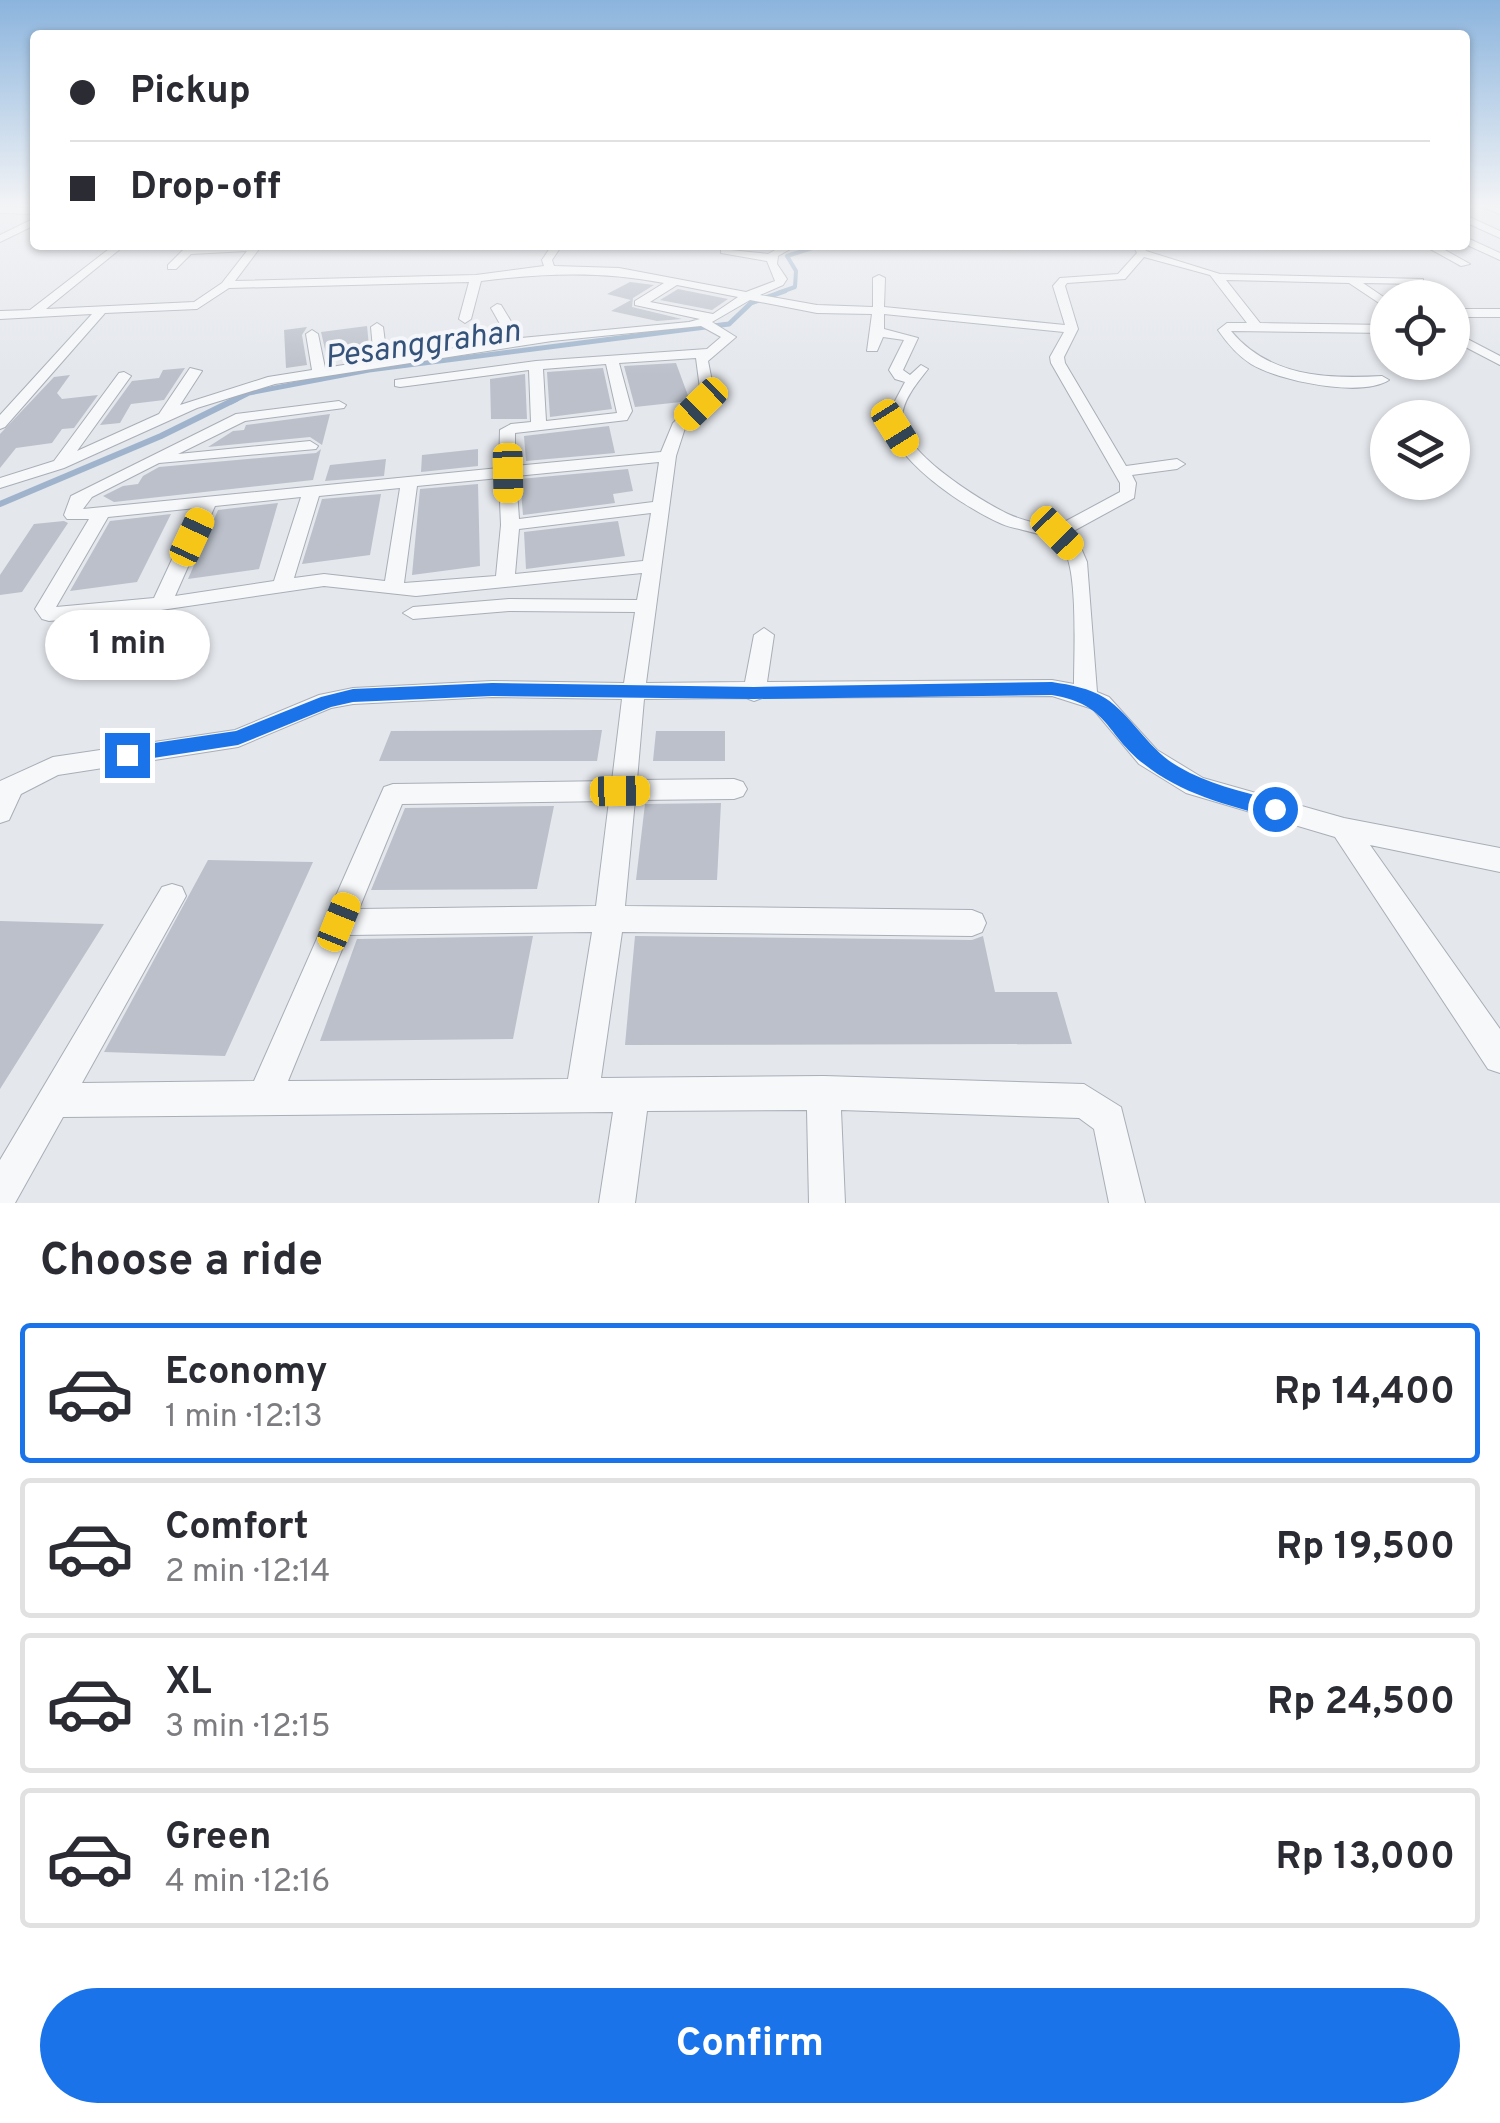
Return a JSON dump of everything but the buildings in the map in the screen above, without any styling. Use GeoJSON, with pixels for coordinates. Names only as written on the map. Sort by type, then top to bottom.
{"type":"FeatureCollection","features":[{"type":"Feature","properties":{"kind":"street"},"geometry":{"type":"LineString","coordinates":[[32,314],[98,262]]}},
{"type":"Feature","properties":{"kind":"street"},"geometry":{"type":"LineString","coordinates":[[172,267],[177,262]]}},
{"type":"Feature","properties":{"kind":"street"},"geometry":{"type":"LineString","coordinates":[[0,315],[197,306],[226,285],[244,262]]}},
{"type":"Feature","properties":{"kind":"street"},"geometry":{"type":"LineString","coordinates":[[548,262],[550,269]]}},
{"type":"Feature","properties":{"kind":"street"},"geometry":{"type":"LineString","coordinates":[[0,483],[58,466],[220,395],[319,371],[517,342],[714,324],[782,279],[774,262]]}},
{"type":"Feature","properties":{"kind":"street"},"geometry":{"type":"LineString","coordinates":[[1049,532],[1128,494],[1128,483],[1056,358],[1072,329],[1060,286],[1064,280],[1121,278],[1131,262]]}},
{"type":"Feature","properties":{"kind":"street"},"geometry":{"type":"LineString","coordinates":[[1185,262],[1218,277],[1257,326]]}},
{"type":"Feature","properties":{"kind":"street"},"geometry":{"type":"LineString","coordinates":[[1461,262],[1465,264]]}},
{"type":"Feature","properties":{"kind":"street"},"geometry":{"type":"LineString","coordinates":[[226,285],[476,278],[550,269],[619,271],[817,308],[876,313],[912,311],[974,322],[1072,329]]}},
{"type":"Feature","properties":{"kind":"street"},"geometry":{"type":"LineString","coordinates":[[1218,277],[1370,281]]}},
{"type":"Feature","properties":{"kind":"street"},"geometry":{"type":"LineString","coordinates":[[465,319],[476,278]]}},
{"type":"Feature","properties":{"kind":"street"},"geometry":{"type":"LineString","coordinates":[[872,348],[878,332],[878,278]]}},
{"type":"Feature","properties":{"kind":"street"},"geometry":{"type":"LineString","coordinates":[[582,1094],[608,919],[620,791],[658,507],[678,426],[708,397],[701,360],[730,337],[714,324],[639,303],[676,281]]}},
{"type":"Feature","properties":{"kind":"street"},"geometry":{"type":"LineString","coordinates":[[1352,281],[1370,294]]}},
{"type":"Feature","properties":{"kind":"street"},"geometry":{"type":"LineString","coordinates":[[497,308],[517,342]]}},
{"type":"Feature","properties":{"kind":"street"},"geometry":{"type":"LineString","coordinates":[[0,424],[101,312]]}},
{"type":"Feature","properties":{"kind":"street"},"geometry":{"type":"LineString","coordinates":[[1470,313],[1500,312]]}},
{"type":"Feature","properties":{"kind":"street"},"geometry":{"type":"LineString","coordinates":[[1370,329],[1257,326],[1224,330],[1240,349],[1268,369],[1350,382],[1382,380]]}},
{"type":"Feature","properties":{"kind":"street"},"geometry":{"type":"LineString","coordinates":[[377,327],[381,362]]}},
{"type":"Feature","properties":{"kind":"street"},"geometry":{"type":"LineString","coordinates":[[878,332],[912,338],[896,370],[900,376],[917,374],[893,417],[907,448],[970,498],[1014,523],[1049,532],[1078,561],[1072,693]]}},
{"type":"Feature","properties":{"kind":"street"},"geometry":{"type":"LineString","coordinates":[[312,334],[319,371]]}},
{"type":"Feature","properties":{"kind":"street"},"geometry":{"type":"LineString","coordinates":[[1470,345],[1500,361]]}},
{"type":"Feature","properties":{"kind":"street"},"geometry":{"type":"LineString","coordinates":[[1480,350],[1500,351]]}},
{"type":"Feature","properties":{"kind":"street"},"geometry":{"type":"LineString","coordinates":[[400,383],[536,365],[708,353]]}},
{"type":"Feature","properties":{"kind":"street"},"geometry":{"type":"LineString","coordinates":[[505,583],[510,524],[506,430],[622,416],[625,411],[611,359]]}},
{"type":"Feature","properties":{"kind":"street"},"geometry":{"type":"LineString","coordinates":[[536,365],[539,425]]}},
{"type":"Feature","properties":{"kind":"street"},"geometry":{"type":"LineString","coordinates":[[165,417],[196,370]]}},
{"type":"Feature","properties":{"kind":"street"},"geometry":{"type":"LineString","coordinates":[[58,466],[124,376]]}},
{"type":"Feature","properties":{"kind":"street"},"geometry":{"type":"LineString","coordinates":[[0,397],[26,395]]}},
{"type":"Feature","properties":{"kind":"street"},"geometry":{"type":"LineString","coordinates":[[338,405],[241,417],[86,493],[72,510],[77,516],[101,514],[668,456]]}},
{"type":"Feature","properties":{"kind":"street"},"geometry":{"type":"LineString","coordinates":[[153,461],[310,446]]}},
{"type":"Feature","properties":{"kind":"street"},"geometry":{"type":"LineString","coordinates":[[1122,472],[1177,464]]}},
{"type":"Feature","properties":{"kind":"street"},"geometry":{"type":"LineString","coordinates":[[394,586],[410,483]]}},
{"type":"Feature","properties":{"kind":"street"},"geometry":{"type":"LineString","coordinates":[[283,584],[311,493]]}},
{"type":"Feature","properties":{"kind":"street"},"geometry":{"type":"LineString","coordinates":[[161,604],[207,504]]}},
{"type":"Feature","properties":{"kind":"street"},"geometry":{"type":"LineString","coordinates":[[510,524],[658,507]]}},
{"type":"Feature","properties":{"kind":"street"},"geometry":{"type":"LineString","coordinates":[[101,514],[45,609],[56,616],[283,584],[346,580],[416,590],[651,566]]}},
{"type":"Feature","properties":{"kind":"street"},"geometry":{"type":"LineString","coordinates":[[413,614],[498,605],[647,606]]}},
{"type":"Feature","properties":{"kind":"street"},"geometry":{"type":"LineString","coordinates":[[754,693],[764,635]]}},
{"type":"Feature","properties":{"kind":"street"},"geometry":{"type":"LineString","coordinates":[[3,799],[53,766],[238,738],[328,701],[353,696],[473,690],[1072,693],[1110,712],[1148,757],[1194,786],[1344,829],[1500,860]]}},
{"type":"Feature","properties":{"kind":"street"},"geometry":{"type":"LineString","coordinates":[[262,1100],[393,794],[734,789]]}},
{"type":"Feature","properties":{"kind":"street"},"geometry":{"type":"LineString","coordinates":[[1344,829],[1500,1057]]}},
{"type":"Feature","properties":{"kind":"street"},"geometry":{"type":"LineString","coordinates":[[0,1194],[172,896]]}},
{"type":"Feature","properties":{"kind":"street"},"geometry":{"type":"LineString","coordinates":[[339,922],[608,919],[972,923]]}},
{"type":"Feature","properties":{"kind":"street"},"geometry":{"type":"LineString","coordinates":[[56,1100],[824,1092],[1084,1100],[1109,1119],[1126,1203]]}},
{"type":"Feature","properties":{"kind":"street"},"geometry":{"type":"LineString","coordinates":[[824,1092],[827,1203]]}},
{"type":"Feature","properties":{"kind":"street"},"geometry":{"type":"LineString","coordinates":[[617,1203],[632,1095]]}},
{"type":"Feature","properties":{"kind":"waterway","name":"Pesanggrahan"},"geometry":{"type":"LineString","coordinates":[[778,293],[795,287],[796,271],[791,262]]}},
{"type":"Feature","properties":{"kind":"waterway","name":"Pesanggrahan"},"geometry":{"type":"LineString","coordinates":[[231,402],[249,393],[369,370],[729,324],[751,303],[785,291]]}},
{"type":"Feature","properties":{"kind":"waterway","name":"Pesanggrahan"},"geometry":{"type":"LineString","coordinates":[[0,504],[161,436],[236,399]]}},
{"type":"Feature","properties":{"kind":"route"},"geometry":{"type":"LineString","coordinates":[[127,755],[238,738],[328,701],[435,690],[754,693],[1052,688],[1077,693],[1101,704],[1148,757],[1194,786],[1275,809]]}}]}
